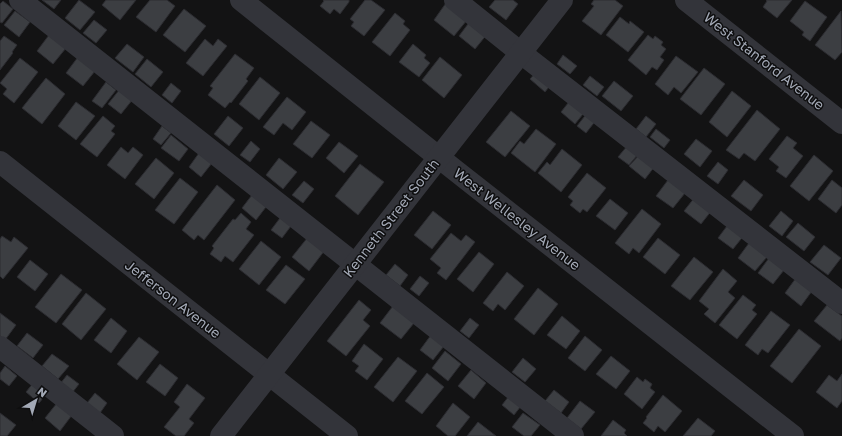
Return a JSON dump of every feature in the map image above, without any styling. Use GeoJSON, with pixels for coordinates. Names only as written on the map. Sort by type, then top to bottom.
{"type":"FeatureCollection","features":[{"type":"Feature","properties":{"kind":"street"},"geometry":{"type":"LineString","coordinates":[[20,0],[573,436]]}},
{"type":"Feature","properties":{"kind":"street","name":"West Wellesley Avenue"},"geometry":{"type":"LineString","coordinates":[[242,0],[793,436]]}},
{"type":"Feature","properties":{"kind":"street"},"geometry":{"type":"LineString","coordinates":[[455,0],[842,303]]}},
{"type":"Feature","properties":{"kind":"street","name":"Kenneth Street South"},"geometry":{"type":"LineString","coordinates":[[221,436],[562,0]]}},
{"type":"Feature","properties":{"kind":"street","name":"West Stanford Avenue"},"geometry":{"type":"LineString","coordinates":[[686,0],[842,123]]}},
{"type":"Feature","properties":{"kind":"street","name":"Jefferson Avenue"},"geometry":{"type":"LineString","coordinates":[[0,162],[347,436]]}},
{"type":"Feature","properties":{"kind":"street"},"geometry":{"type":"LineString","coordinates":[[0,347],[113,436]]}},
{"type":"Feature","properties":{"kind":"building"},"geometry":{"type":"Polygon","coordinates":[[[42,0],[61,0],[54,9],[42,0]]]}},
{"type":"Feature","properties":{"kind":"building"},"geometry":{"type":"Polygon","coordinates":[[[79,0],[95,12],[80,30],[65,18],[79,0]]]}},
{"type":"Feature","properties":{"kind":"building"},"geometry":{"type":"Polygon","coordinates":[[[106,0],[136,0],[120,20],[102,5],[106,0]]]}},
{"type":"Feature","properties":{"kind":"building"},"geometry":{"type":"Polygon","coordinates":[[[150,0],[167,0],[175,6],[156,32],[136,17],[150,0]]]}},
{"type":"Feature","properties":{"kind":"building"},"geometry":{"type":"Polygon","coordinates":[[[323,0],[349,0],[349,2],[340,14],[334,9],[330,14],[320,6],[324,1],[323,0]]]}},
{"type":"Feature","properties":{"kind":"building"},"geometry":{"type":"Polygon","coordinates":[[[365,0],[371,0],[385,10],[364,36],[351,26],[354,22],[350,19],[365,0]]]}},
{"type":"Feature","properties":{"kind":"building"},"geometry":{"type":"Polygon","coordinates":[[[495,0],[513,0],[518,4],[506,20],[489,7],[495,0]]]}},
{"type":"Feature","properties":{"kind":"building"},"geometry":{"type":"Polygon","coordinates":[[[594,0],[615,0],[623,6],[601,35],[582,21],[594,6],[591,4],[594,0]]]}},
{"type":"Feature","properties":{"kind":"building"},"geometry":{"type":"Polygon","coordinates":[[[766,0],[792,0],[777,18],[763,7],[767,1],[766,0]]]}},
{"type":"Feature","properties":{"kind":"building"},"geometry":{"type":"Polygon","coordinates":[[[3,1],[13,9],[2,23],[0,22],[0,4],[3,1]]]}},
{"type":"Feature","properties":{"kind":"building"},"geometry":{"type":"Polygon","coordinates":[[[805,1],[827,17],[810,41],[802,35],[804,32],[790,21],[805,1]]]}},
{"type":"Feature","properties":{"kind":"building"},"geometry":{"type":"Polygon","coordinates":[[[446,3],[467,20],[454,36],[434,20],[446,3]]]}},
{"type":"Feature","properties":{"kind":"building"},"geometry":{"type":"Polygon","coordinates":[[[184,9],[206,26],[185,52],[163,35],[184,9]]]}},
{"type":"Feature","properties":{"kind":"building"},"geometry":{"type":"Polygon","coordinates":[[[15,11],[30,22],[19,37],[4,25],[15,11]]]}},
{"type":"Feature","properties":{"kind":"building"},"geometry":{"type":"Polygon","coordinates":[[[841,11],[842,52],[835,60],[815,45],[841,11]]]}},
{"type":"Feature","properties":{"kind":"building"},"geometry":{"type":"Polygon","coordinates":[[[395,13],[405,21],[403,24],[410,30],[390,56],[372,42],[395,13]]]}},
{"type":"Feature","properties":{"kind":"building"},"geometry":{"type":"Polygon","coordinates":[[[620,17],[629,24],[630,21],[644,32],[628,52],[606,35],[620,17]]]}},
{"type":"Feature","properties":{"kind":"building"},"geometry":{"type":"Polygon","coordinates":[[[94,20],[107,30],[96,43],[83,33],[94,20]]]}},
{"type":"Feature","properties":{"kind":"building"},"geometry":{"type":"Polygon","coordinates":[[[471,20],[488,33],[475,49],[459,36],[471,20]]]}},
{"type":"Feature","properties":{"kind":"building"},"geometry":{"type":"Polygon","coordinates":[[[49,35],[66,48],[53,64],[37,51],[49,35]]]}},
{"type":"Feature","properties":{"kind":"building"},"geometry":{"type":"Polygon","coordinates":[[[648,35],[653,39],[655,36],[663,42],[661,45],[666,49],[660,57],[664,60],[657,70],[652,67],[646,75],[628,60],[648,35]]]}},
{"type":"Feature","properties":{"kind":"building"},"geometry":{"type":"Polygon","coordinates":[[[4,36],[17,45],[0,70],[0,41],[4,36]]]}},
{"type":"Feature","properties":{"kind":"building"},"geometry":{"type":"Polygon","coordinates":[[[205,39],[213,46],[218,39],[227,46],[203,76],[186,63],[205,39]]]}},
{"type":"Feature","properties":{"kind":"building"},"geometry":{"type":"Polygon","coordinates":[[[127,44],[144,57],[133,72],[115,58],[127,44]]]}},
{"type":"Feature","properties":{"kind":"building"},"geometry":{"type":"Polygon","coordinates":[[[413,44],[426,55],[424,58],[430,63],[419,77],[399,62],[413,44]]]}},
{"type":"Feature","properties":{"kind":"building"},"geometry":{"type":"Polygon","coordinates":[[[235,54],[254,68],[246,79],[248,81],[231,103],[230,102],[225,108],[208,95],[213,88],[210,86],[235,54]]]}},
{"type":"Feature","properties":{"kind":"building"},"geometry":{"type":"Polygon","coordinates":[[[563,55],[577,66],[570,74],[557,64],[563,55]]]}},
{"type":"Feature","properties":{"kind":"building"},"geometry":{"type":"Polygon","coordinates":[[[676,56],[698,72],[681,93],[674,87],[668,95],[655,84],[676,56]]]}},
{"type":"Feature","properties":{"kind":"building"},"geometry":{"type":"Polygon","coordinates":[[[78,57],[95,71],[83,86],[66,73],[78,57]]]}},
{"type":"Feature","properties":{"kind":"building"},"geometry":{"type":"Polygon","coordinates":[[[440,57],[462,75],[444,98],[422,80],[440,57]]]}},
{"type":"Feature","properties":{"kind":"building"},"geometry":{"type":"Polygon","coordinates":[[[20,58],[38,72],[14,103],[3,94],[7,89],[0,83],[20,58]]]}},
{"type":"Feature","properties":{"kind":"building"},"geometry":{"type":"Polygon","coordinates":[[[147,59],[163,72],[151,87],[135,74],[147,59]]]}},
{"type":"Feature","properties":{"kind":"building"},"geometry":{"type":"Polygon","coordinates":[[[704,68],[725,84],[701,115],[680,99],[704,68]]]}},
{"type":"Feature","properties":{"kind":"building"},"geometry":{"type":"Polygon","coordinates":[[[537,71],[552,83],[545,92],[530,79],[537,71]]]}},
{"type":"Feature","properties":{"kind":"building"},"geometry":{"type":"Polygon","coordinates":[[[590,76],[604,87],[597,96],[583,85],[590,76]]]}},
{"type":"Feature","properties":{"kind":"building"},"geometry":{"type":"Polygon","coordinates":[[[260,77],[280,93],[259,120],[239,104],[260,77]]]}},
{"type":"Feature","properties":{"kind":"building"},"geometry":{"type":"Polygon","coordinates":[[[46,78],[65,94],[42,124],[22,108],[46,78]]]}},
{"type":"Feature","properties":{"kind":"building"},"geometry":{"type":"Polygon","coordinates":[[[614,81],[633,96],[621,111],[602,96],[614,81]]]}},
{"type":"Feature","properties":{"kind":"building"},"geometry":{"type":"Polygon","coordinates":[[[106,82],[116,90],[102,108],[92,101],[106,82]]]}},
{"type":"Feature","properties":{"kind":"building"},"geometry":{"type":"Polygon","coordinates":[[[171,83],[181,91],[172,103],[162,95],[171,83]]]}},
{"type":"Feature","properties":{"kind":"building"},"geometry":{"type":"Polygon","coordinates":[[[120,89],[133,99],[121,114],[108,104],[120,89]]]}},
{"type":"Feature","properties":{"kind":"building"},"geometry":{"type":"Polygon","coordinates":[[[732,91],[751,106],[727,137],[709,122],[732,91]]]}},
{"type":"Feature","properties":{"kind":"building"},"geometry":{"type":"Polygon","coordinates":[[[287,97],[306,112],[292,130],[283,123],[274,135],[263,127],[287,97]]]}},
{"type":"Feature","properties":{"kind":"building"},"geometry":{"type":"Polygon","coordinates":[[[572,98],[587,109],[575,124],[561,112],[572,98]]]}},
{"type":"Feature","properties":{"kind":"building"},"geometry":{"type":"Polygon","coordinates":[[[76,102],[95,116],[76,140],[58,126],[76,102]]]}},
{"type":"Feature","properties":{"kind":"building"},"geometry":{"type":"Polygon","coordinates":[[[757,110],[780,129],[755,161],[744,153],[739,159],[726,150],[757,110]]]}},
{"type":"Feature","properties":{"kind":"building"},"geometry":{"type":"Polygon","coordinates":[[[511,111],[530,126],[505,157],[486,142],[511,111]]]}},
{"type":"Feature","properties":{"kind":"building"},"geometry":{"type":"Polygon","coordinates":[[[588,112],[597,119],[586,133],[577,126],[588,112]]]}},
{"type":"Feature","properties":{"kind":"building"},"geometry":{"type":"Polygon","coordinates":[[[103,116],[115,126],[111,131],[115,134],[97,157],[80,144],[103,116]]]}},
{"type":"Feature","properties":{"kind":"building"},"geometry":{"type":"Polygon","coordinates":[[[228,116],[243,128],[229,146],[214,134],[228,116]]]}},
{"type":"Feature","properties":{"kind":"building"},"geometry":{"type":"Polygon","coordinates":[[[646,116],[656,124],[646,137],[636,129],[646,116]]]}},
{"type":"Feature","properties":{"kind":"building"},"geometry":{"type":"Polygon","coordinates":[[[311,121],[330,135],[312,158],[293,144],[311,121]]]}},
{"type":"Feature","properties":{"kind":"building"},"geometry":{"type":"Polygon","coordinates":[[[162,126],[171,133],[161,145],[153,139],[162,126]]]}},
{"type":"Feature","properties":{"kind":"building"},"geometry":{"type":"Polygon","coordinates":[[[536,129],[556,144],[535,172],[511,153],[520,141],[524,144],[536,129]]]}},
{"type":"Feature","properties":{"kind":"building"},"geometry":{"type":"Polygon","coordinates":[[[656,129],[670,140],[664,148],[650,137],[656,129]]]}},
{"type":"Feature","properties":{"kind":"building"},"geometry":{"type":"Polygon","coordinates":[[[171,135],[188,149],[179,161],[161,148],[171,135]]]}},
{"type":"Feature","properties":{"kind":"building"},"geometry":{"type":"Polygon","coordinates":[[[787,136],[797,143],[793,148],[803,156],[786,178],[776,171],[779,167],[769,159],[787,136]]]}},
{"type":"Feature","properties":{"kind":"building"},"geometry":{"type":"Polygon","coordinates":[[[696,139],[712,151],[700,167],[684,154],[696,139]]]}},
{"type":"Feature","properties":{"kind":"building"},"geometry":{"type":"Polygon","coordinates":[[[251,141],[260,149],[250,162],[240,155],[251,141]]]}},
{"type":"Feature","properties":{"kind":"building"},"geometry":{"type":"Polygon","coordinates":[[[339,142],[358,156],[344,173],[326,158],[339,142]]]}},
{"type":"Feature","properties":{"kind":"building"},"geometry":{"type":"Polygon","coordinates":[[[628,145],[639,153],[629,165],[618,157],[628,145]]]}},
{"type":"Feature","properties":{"kind":"building"},"geometry":{"type":"Polygon","coordinates":[[[121,147],[128,153],[133,147],[143,155],[125,179],[107,165],[121,147]]]}},
{"type":"Feature","properties":{"kind":"building"},"geometry":{"type":"Polygon","coordinates":[[[562,149],[582,165],[561,192],[538,173],[547,162],[550,165],[562,149]]]}},
{"type":"Feature","properties":{"kind":"building"},"geometry":{"type":"Polygon","coordinates":[[[199,153],[212,163],[201,177],[189,167],[199,153]]]}},
{"type":"Feature","properties":{"kind":"building"},"geometry":{"type":"Polygon","coordinates":[[[640,154],[655,166],[645,179],[629,166],[640,154]]]}},
{"type":"Feature","properties":{"kind":"building"},"geometry":{"type":"Polygon","coordinates":[[[814,155],[833,171],[809,201],[790,186],[814,155]]]}},
{"type":"Feature","properties":{"kind":"building"},"geometry":{"type":"Polygon","coordinates":[[[156,158],[174,173],[154,199],[135,184],[156,158]]]}},
{"type":"Feature","properties":{"kind":"building"},"geometry":{"type":"Polygon","coordinates":[[[279,158],[297,172],[283,189],[266,175],[279,158]]]}},
{"type":"Feature","properties":{"kind":"building"},"geometry":{"type":"Polygon","coordinates":[[[718,162],[728,170],[718,184],[707,176],[718,162]]]}},
{"type":"Feature","properties":{"kind":"building"},"geometry":{"type":"Polygon","coordinates":[[[360,164],[384,182],[358,215],[335,196],[360,164]]]}},
{"type":"Feature","properties":{"kind":"building"},"geometry":{"type":"Polygon","coordinates":[[[587,173],[606,188],[587,212],[583,209],[580,213],[570,205],[573,201],[568,197],[587,173]]]}},
{"type":"Feature","properties":{"kind":"building"},"geometry":{"type":"Polygon","coordinates":[[[180,178],[198,192],[174,224],[155,210],[180,178]]]}},
{"type":"Feature","properties":{"kind":"building"},"geometry":{"type":"Polygon","coordinates":[[[668,180],[685,193],[673,208],[656,196],[668,180]]]}},
{"type":"Feature","properties":{"kind":"building"},"geometry":{"type":"Polygon","coordinates":[[[744,180],[763,195],[751,211],[731,196],[744,180]]]}},
{"type":"Feature","properties":{"kind":"building"},"geometry":{"type":"Polygon","coordinates":[[[832,180],[842,188],[842,205],[836,213],[818,199],[832,180]]]}},
{"type":"Feature","properties":{"kind":"building"},"geometry":{"type":"Polygon","coordinates":[[[304,181],[314,189],[303,203],[292,195],[304,181]]]}},
{"type":"Feature","properties":{"kind":"building"},"geometry":{"type":"Polygon","coordinates":[[[217,185],[235,200],[204,240],[198,235],[194,240],[182,230],[217,185]]]}},
{"type":"Feature","properties":{"kind":"building"},"geometry":{"type":"Polygon","coordinates":[[[252,195],[266,207],[256,220],[242,208],[252,195]]]}},
{"type":"Feature","properties":{"kind":"building"},"geometry":{"type":"Polygon","coordinates":[[[695,197],[712,210],[701,224],[684,211],[695,197]]]}},
{"type":"Feature","properties":{"kind":"building"},"geometry":{"type":"Polygon","coordinates":[[[610,199],[628,213],[615,230],[596,216],[610,199]]]}},
{"type":"Feature","properties":{"kind":"building"},"geometry":{"type":"Polygon","coordinates":[[[642,209],[661,224],[639,253],[633,248],[629,254],[615,243],[642,209]]]}},
{"type":"Feature","properties":{"kind":"building"},"geometry":{"type":"Polygon","coordinates":[[[433,211],[451,225],[432,249],[414,235],[433,211]]]}},
{"type":"Feature","properties":{"kind":"building"},"geometry":{"type":"Polygon","coordinates":[[[781,211],[793,221],[782,236],[769,226],[781,211]]]}},
{"type":"Feature","properties":{"kind":"building"},"geometry":{"type":"Polygon","coordinates":[[[241,213],[251,222],[246,229],[254,235],[233,262],[225,256],[221,262],[210,254],[214,248],[212,246],[233,219],[235,220],[241,213]]]}},
{"type":"Feature","properties":{"kind":"building"},"geometry":{"type":"Polygon","coordinates":[[[280,218],[291,226],[282,238],[271,230],[280,218]]]}},
{"type":"Feature","properties":{"kind":"building"},"geometry":{"type":"Polygon","coordinates":[[[730,222],[745,234],[733,249],[718,238],[730,222]]]}},
{"type":"Feature","properties":{"kind":"building"},"geometry":{"type":"Polygon","coordinates":[[[798,223],[815,237],[804,251],[786,237],[798,223]]]}},
{"type":"Feature","properties":{"kind":"building"},"geometry":{"type":"Polygon","coordinates":[[[451,233],[461,241],[466,235],[475,242],[446,280],[437,273],[441,268],[430,259],[451,233]]]}},
{"type":"Feature","properties":{"kind":"building"},"geometry":{"type":"Polygon","coordinates":[[[2,236],[11,242],[14,237],[28,248],[3,279],[0,276],[0,239],[2,236]]]}},
{"type":"Feature","properties":{"kind":"building"},"geometry":{"type":"Polygon","coordinates":[[[308,237],[325,250],[309,271],[292,257],[308,237]]]}},
{"type":"Feature","properties":{"kind":"building"},"geometry":{"type":"Polygon","coordinates":[[[658,238],[680,255],[665,274],[643,257],[658,238]]]}},
{"type":"Feature","properties":{"kind":"building"},"geometry":{"type":"Polygon","coordinates":[[[261,241],[281,257],[259,285],[239,269],[261,241]]]}},
{"type":"Feature","properties":{"kind":"building"},"geometry":{"type":"Polygon","coordinates":[[[749,243],[767,257],[755,271],[738,258],[749,243]]]}},
{"type":"Feature","properties":{"kind":"building"},"geometry":{"type":"Polygon","coordinates":[[[824,245],[841,258],[828,275],[810,262],[824,245]]]}},
{"type":"Feature","properties":{"kind":"building"},"geometry":{"type":"Polygon","coordinates":[[[479,252],[494,264],[473,292],[457,279],[479,252]]]}},
{"type":"Feature","properties":{"kind":"building"},"geometry":{"type":"Polygon","coordinates":[[[694,257],[713,272],[690,300],[671,286],[694,257]]]}},
{"type":"Feature","properties":{"kind":"building"},"geometry":{"type":"Polygon","coordinates":[[[769,258],[784,270],[773,284],[758,273],[769,258]]]}},
{"type":"Feature","properties":{"kind":"building"},"geometry":{"type":"Polygon","coordinates":[[[30,260],[48,274],[35,291],[17,277],[30,260]]]}},
{"type":"Feature","properties":{"kind":"building"},"geometry":{"type":"Polygon","coordinates":[[[395,264],[408,275],[400,286],[386,275],[395,264]]]}},
{"type":"Feature","properties":{"kind":"building"},"geometry":{"type":"Polygon","coordinates":[[[286,265],[305,279],[285,304],[266,290],[286,265]]]}},
{"type":"Feature","properties":{"kind":"building"},"geometry":{"type":"Polygon","coordinates":[[[723,269],[737,281],[728,292],[735,298],[715,323],[704,314],[709,309],[699,301],[723,269]]]}},
{"type":"Feature","properties":{"kind":"building"},"geometry":{"type":"Polygon","coordinates":[[[507,272],[524,286],[505,310],[498,304],[493,311],[483,303],[507,272]]]}},
{"type":"Feature","properties":{"kind":"building"},"geometry":{"type":"Polygon","coordinates":[[[61,274],[82,290],[56,323],[35,307],[61,274]]]}},
{"type":"Feature","properties":{"kind":"building"},"geometry":{"type":"Polygon","coordinates":[[[420,276],[429,283],[419,296],[410,289],[420,276]]]}},
{"type":"Feature","properties":{"kind":"building"},"geometry":{"type":"Polygon","coordinates":[[[796,278],[812,291],[801,306],[785,293],[796,278]]]}},
{"type":"Feature","properties":{"kind":"building"},"geometry":{"type":"Polygon","coordinates":[[[538,288],[558,304],[534,335],[514,319],[538,288]]]}},
{"type":"Feature","properties":{"kind":"building"},"geometry":{"type":"Polygon","coordinates":[[[86,293],[106,309],[81,340],[62,324],[86,293]]]}},
{"type":"Feature","properties":{"kind":"building"},"geometry":{"type":"Polygon","coordinates":[[[743,295],[756,305],[752,310],[757,314],[737,339],[719,325],[743,295]]]}},
{"type":"Feature","properties":{"kind":"building"},"geometry":{"type":"Polygon","coordinates":[[[359,300],[371,310],[363,320],[370,326],[346,356],[327,341],[359,300]]]}},
{"type":"Feature","properties":{"kind":"building"},"geometry":{"type":"Polygon","coordinates":[[[827,305],[842,316],[842,338],[840,341],[814,321],[827,305]]]}},
{"type":"Feature","properties":{"kind":"building"},"geometry":{"type":"Polygon","coordinates":[[[393,306],[414,323],[401,339],[380,323],[393,306]]]}},
{"type":"Feature","properties":{"kind":"building"},"geometry":{"type":"Polygon","coordinates":[[[771,311],[790,325],[768,353],[762,349],[758,355],[745,345],[771,311]]]}},
{"type":"Feature","properties":{"kind":"building"},"geometry":{"type":"Polygon","coordinates":[[[0,313],[16,325],[5,340],[0,336],[0,313]]]}},
{"type":"Feature","properties":{"kind":"building"},"geometry":{"type":"Polygon","coordinates":[[[562,316],[580,331],[566,349],[547,335],[562,316]]]}},
{"type":"Feature","properties":{"kind":"building"},"geometry":{"type":"Polygon","coordinates":[[[111,318],[127,331],[111,353],[94,340],[111,318]]]}},
{"type":"Feature","properties":{"kind":"building"},"geometry":{"type":"Polygon","coordinates":[[[470,318],[479,325],[469,338],[460,331],[470,318]]]}},
{"type":"Feature","properties":{"kind":"building"},"geometry":{"type":"Polygon","coordinates":[[[799,329],[821,346],[792,383],[770,366],[799,329]]]}},
{"type":"Feature","properties":{"kind":"building"},"geometry":{"type":"Polygon","coordinates":[[[27,333],[43,345],[33,358],[17,346],[27,333]]]}},
{"type":"Feature","properties":{"kind":"building"},"geometry":{"type":"Polygon","coordinates":[[[431,335],[444,346],[433,360],[420,350],[431,335]]]}},
{"type":"Feature","properties":{"kind":"building"},"geometry":{"type":"Polygon","coordinates":[[[585,336],[602,350],[585,371],[568,358],[585,336]]]}},
{"type":"Feature","properties":{"kind":"building"},"geometry":{"type":"Polygon","coordinates":[[[139,337],[159,352],[137,380],[117,364],[139,337]]]}},
{"type":"Feature","properties":{"kind":"building"},"geometry":{"type":"Polygon","coordinates":[[[364,344],[383,359],[367,380],[355,371],[359,366],[352,361],[364,344]]]}},
{"type":"Feature","properties":{"kind":"building"},"geometry":{"type":"Polygon","coordinates":[[[445,351],[461,364],[448,381],[432,368],[445,351]]]}},
{"type":"Feature","properties":{"kind":"building"},"geometry":{"type":"Polygon","coordinates":[[[52,354],[69,366],[58,379],[42,366],[52,354]]]}},
{"type":"Feature","properties":{"kind":"building"},"geometry":{"type":"Polygon","coordinates":[[[611,356],[630,371],[616,389],[596,374],[611,356]]]}},
{"type":"Feature","properties":{"kind":"building"},"geometry":{"type":"Polygon","coordinates":[[[398,357],[417,371],[393,402],[374,387],[398,357]]]}},
{"type":"Feature","properties":{"kind":"building"},"geometry":{"type":"Polygon","coordinates":[[[523,358],[536,369],[525,382],[512,372],[523,358]]]}},
{"type":"Feature","properties":{"kind":"building"},"geometry":{"type":"Polygon","coordinates":[[[160,364],[178,378],[165,396],[146,382],[160,364]]]}},
{"type":"Feature","properties":{"kind":"building"},"geometry":{"type":"Polygon","coordinates":[[[5,366],[17,376],[9,386],[0,379],[0,373],[5,366]]]}},
{"type":"Feature","properties":{"kind":"building"},"geometry":{"type":"Polygon","coordinates":[[[471,370],[486,383],[474,399],[458,386],[471,370]]]}},
{"type":"Feature","properties":{"kind":"building"},"geometry":{"type":"Polygon","coordinates":[[[427,373],[444,387],[422,414],[405,401],[427,373]]]}},
{"type":"Feature","properties":{"kind":"building"},"geometry":{"type":"Polygon","coordinates":[[[842,374],[842,401],[837,408],[816,392],[829,375],[837,381],[842,374]]]}},
{"type":"Feature","properties":{"kind":"building"},"geometry":{"type":"Polygon","coordinates":[[[67,375],[79,384],[72,393],[60,384],[67,375]]]}},
{"type":"Feature","properties":{"kind":"building"},"geometry":{"type":"Polygon","coordinates":[[[637,377],[643,382],[645,379],[652,384],[650,388],[655,392],[642,409],[624,394],[637,377]]]}},
{"type":"Feature","properties":{"kind":"building"},"geometry":{"type":"Polygon","coordinates":[[[34,382],[48,392],[39,403],[26,392],[34,382]]]}},
{"type":"Feature","properties":{"kind":"building"},"geometry":{"type":"Polygon","coordinates":[[[187,384],[205,398],[189,419],[194,423],[184,436],[176,436],[164,427],[180,407],[174,402],[187,384]]]}},
{"type":"Feature","properties":{"kind":"building"},"geometry":{"type":"Polygon","coordinates":[[[554,390],[569,402],[561,413],[545,401],[554,390]]]}},
{"type":"Feature","properties":{"kind":"building"},"geometry":{"type":"Polygon","coordinates":[[[95,393],[107,403],[100,413],[87,403],[95,393]]]}},
{"type":"Feature","properties":{"kind":"building"},"geometry":{"type":"Polygon","coordinates":[[[663,395],[682,411],[665,432],[658,426],[654,432],[643,423],[663,395]]]}},
{"type":"Feature","properties":{"kind":"building"},"geometry":{"type":"Polygon","coordinates":[[[509,396],[521,406],[514,415],[502,405],[509,396]]]}},
{"type":"Feature","properties":{"kind":"building"},"geometry":{"type":"Polygon","coordinates":[[[580,401],[595,412],[581,429],[567,418],[580,401]]]}},
{"type":"Feature","properties":{"kind":"building"},"geometry":{"type":"Polygon","coordinates":[[[57,403],[72,415],[60,431],[45,418],[57,403]]]}},
{"type":"Feature","properties":{"kind":"building"},"geometry":{"type":"Polygon","coordinates":[[[453,403],[470,417],[455,436],[448,436],[436,426],[453,403]]]}},
{"type":"Feature","properties":{"kind":"building"},"geometry":{"type":"Polygon","coordinates":[[[0,413],[16,425],[7,436],[0,436],[0,413]]]}},
{"type":"Feature","properties":{"kind":"building"},"geometry":{"type":"Polygon","coordinates":[[[523,413],[540,425],[531,436],[524,436],[512,427],[523,413]]]}},
{"type":"Feature","properties":{"kind":"building"},"geometry":{"type":"Polygon","coordinates":[[[698,418],[715,431],[711,436],[683,436],[698,418]]]}},
{"type":"Feature","properties":{"kind":"building"},"geometry":{"type":"Polygon","coordinates":[[[613,420],[626,430],[624,433],[627,436],[601,436],[613,420]]]}},
{"type":"Feature","properties":{"kind":"building"},"geometry":{"type":"Polygon","coordinates":[[[478,422],[496,436],[467,436],[478,422]]]}}]}
